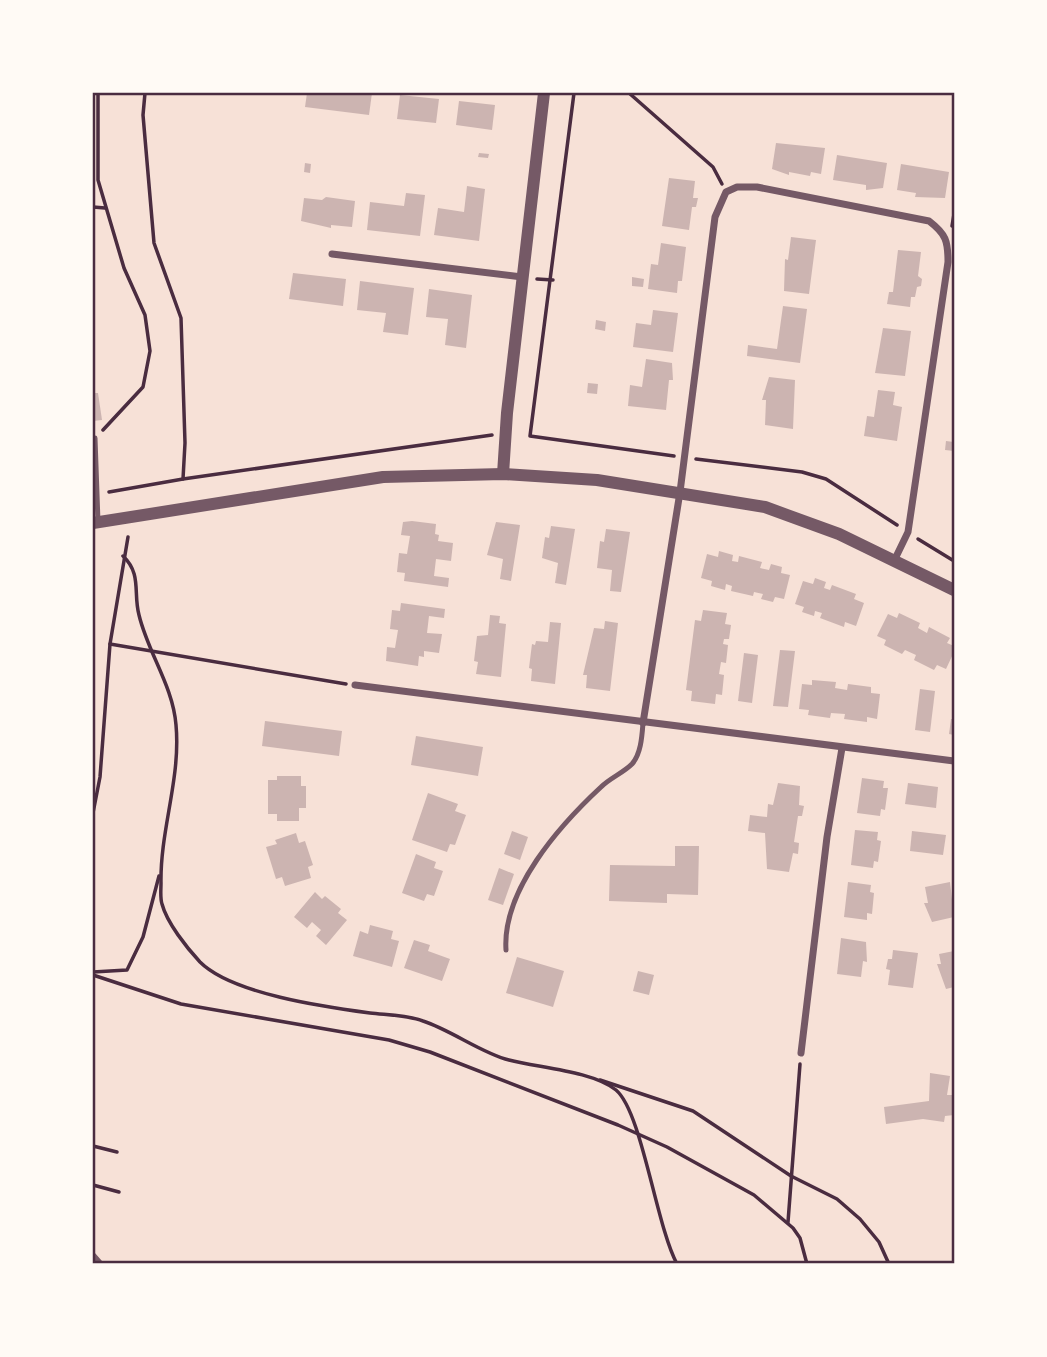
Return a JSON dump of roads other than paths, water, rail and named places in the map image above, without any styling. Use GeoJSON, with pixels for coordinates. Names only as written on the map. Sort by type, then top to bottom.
{"type":"FeatureCollection","features":[{"type":"Feature","properties":{"kind":"street"},"geometry":{"type":"LineString","coordinates":[[503,474],[522,277],[544,93]]}},
{"type":"Feature","properties":{"kind":"street"},"geometry":{"type":"LineString","coordinates":[[643,723],[680,492],[715,217],[726,192],[737,187],[757,187],[929,221],[944,232],[948,245],[948,262],[908,532],[894,561]]}},
{"type":"Feature","properties":{"kind":"street"},"geometry":{"type":"LineString","coordinates":[[332,254],[522,277]]}},
{"type":"Feature","properties":{"kind":"street"},"geometry":{"type":"LineString","coordinates":[[95,523],[383,477],[503,474],[597,480],[742,502],[788,514],[839,534],[954,590]]}},
{"type":"Feature","properties":{"kind":"street"},"geometry":{"type":"LineString","coordinates":[[355,685],[954,761]]}},
{"type":"Feature","properties":{"kind":"street"},"geometry":{"type":"LineString","coordinates":[[801,1053],[827,837],[842,748]]}},
{"type":"Feature","properties":{"kind":"street"},"geometry":{"type":"LineString","coordinates":[[93,1256],[100,1264]]}},
{"type":"Feature","properties":{"kind":"lane"},"geometry":{"type":"LineString","coordinates":[[95,438],[95,523]]}},
{"type":"Feature","properties":{"kind":"lane"},"geometry":{"type":"LineString","coordinates":[[506,950],[505,936],[530,870],[553,836],[578,809],[604,784],[632,764],[637,756],[643,723]]}}]}
